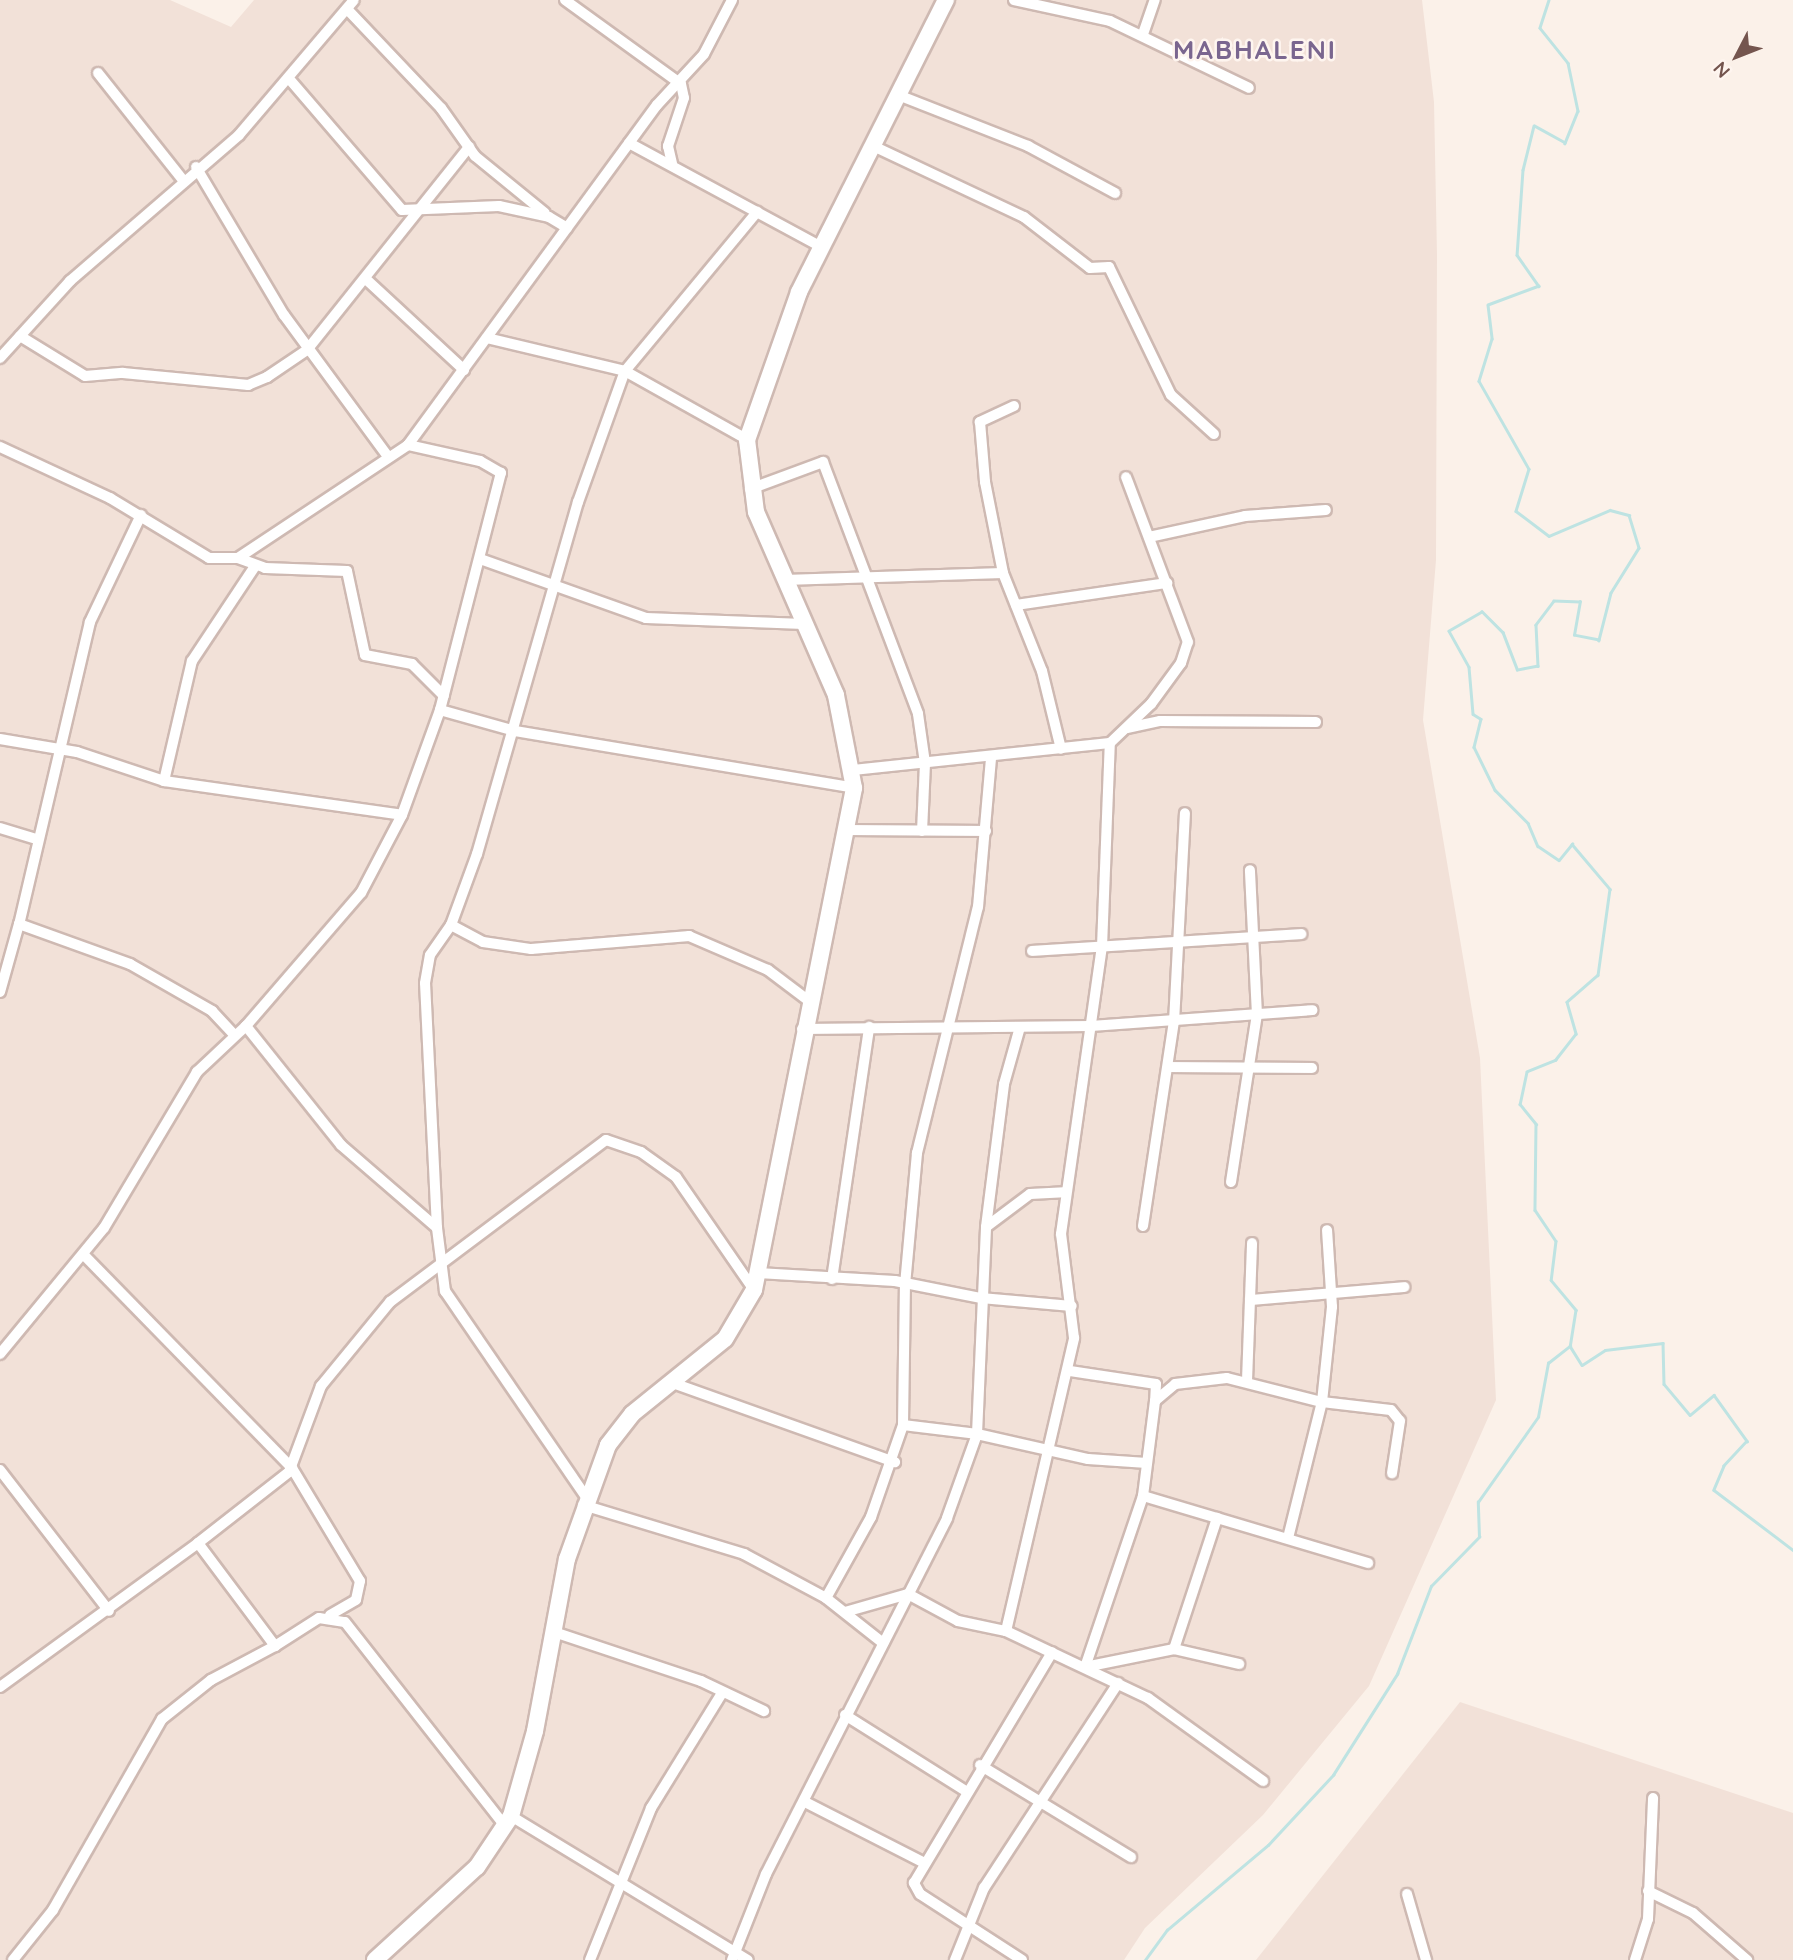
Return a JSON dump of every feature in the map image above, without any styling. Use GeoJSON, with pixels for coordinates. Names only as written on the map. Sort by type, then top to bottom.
{"type":"FeatureCollection","features":[{"type":"Feature","properties":{"kind":"street"},"geometry":{"type":"LineString","coordinates":[[565,0],[678,82],[684,98],[668,146],[672,164]]}},
{"type":"Feature","properties":{"kind":"street"},"geometry":{"type":"LineString","coordinates":[[238,558],[387,455],[408,445],[629,143],[704,54],[732,0]]}},
{"type":"Feature","properties":{"kind":"street"},"geometry":{"type":"LineString","coordinates":[[375,1960],[477,1867],[507,1821],[585,1501],[618,1429],[670,1382],[725,1339],[754,1290],[802,1029],[850,830],[854,788],[853,770],[836,695],[784,580],[750,489],[748,440],[779,339],[871,145],[946,0]]}},
{"type":"Feature","properties":{"kind":"street"},"geometry":{"type":"LineString","coordinates":[[1014,0],[1143,34],[1248,88]]}},
{"type":"Feature","properties":{"kind":"street"},"geometry":{"type":"LineString","coordinates":[[1143,34],[1155,0]]}},
{"type":"Feature","properties":{"kind":"street"},"geometry":{"type":"LineString","coordinates":[[0,358],[182,179],[291,81],[351,5],[441,108],[469,147],[566,228]]}},
{"type":"Feature","properties":{"kind":"street"},"geometry":{"type":"LineString","coordinates":[[98,73],[182,179]]}},
{"type":"Feature","properties":{"kind":"street"},"geometry":{"type":"LineString","coordinates":[[291,81],[396,206],[421,212],[499,206],[550,217]]}},
{"type":"Feature","properties":{"kind":"street"},"geometry":{"type":"LineString","coordinates":[[898,95],[1028,146],[1115,193]]}},
{"type":"Feature","properties":{"kind":"street"},"geometry":{"type":"LineString","coordinates":[[629,143],[821,247]]}},
{"type":"Feature","properties":{"kind":"street"},"geometry":{"type":"LineString","coordinates":[[871,145],[1024,217],[1090,268],[1109,267],[1171,395],[1214,434]]}},
{"type":"Feature","properties":{"kind":"street"},"geometry":{"type":"LineString","coordinates":[[20,336],[85,376],[123,373],[248,385],[307,351],[368,281],[469,147]]}},
{"type":"Feature","properties":{"kind":"street"},"geometry":{"type":"LineString","coordinates":[[196,167],[231,235],[307,351],[387,455]]}},
{"type":"Feature","properties":{"kind":"street"},"geometry":{"type":"LineString","coordinates":[[757,212],[625,371],[557,582],[515,731],[451,925],[430,955],[425,983],[438,1271],[451,1302],[585,1501],[744,1554],[826,1598],[883,1643]]}},
{"type":"Feature","properties":{"kind":"street"},"geometry":{"type":"LineString","coordinates":[[368,281],[464,370]]}},
{"type":"Feature","properties":{"kind":"street"},"geometry":{"type":"LineString","coordinates":[[486,338],[625,371],[748,440]]}},
{"type":"Feature","properties":{"kind":"street"},"geometry":{"type":"LineString","coordinates":[[1014,406],[979,426],[1003,573],[1042,671],[1061,749]]}},
{"type":"Feature","properties":{"kind":"street"},"geometry":{"type":"LineString","coordinates":[[0,1354],[84,1255],[131,1190],[183,1090],[234,1035],[246,1026],[361,894],[402,815],[444,696],[482,560],[500,470],[408,445]]}},
{"type":"Feature","properties":{"kind":"street"},"geometry":{"type":"LineString","coordinates":[[0,447],[141,515],[209,558],[238,558],[255,566],[351,574],[365,655],[412,664],[444,696]]}},
{"type":"Feature","properties":{"kind":"street"},"geometry":{"type":"LineString","coordinates":[[750,489],[823,462],[910,687],[925,763],[922,831]]}},
{"type":"Feature","properties":{"kind":"street"},"geometry":{"type":"LineString","coordinates":[[1006,1631],[1048,1451],[1070,1371],[1072,1306],[1061,1234],[1064,1192],[1101,947],[1110,743],[1151,704],[1185,656],[1188,642],[1126,477]]}},
{"type":"Feature","properties":{"kind":"street"},"geometry":{"type":"LineString","coordinates":[[1149,537],[1245,516],[1326,510]]}},
{"type":"Feature","properties":{"kind":"street"},"geometry":{"type":"LineString","coordinates":[[0,992],[19,924],[35,839],[64,751],[90,622],[141,515]]}},
{"type":"Feature","properties":{"kind":"street"},"geometry":{"type":"LineString","coordinates":[[482,560],[557,582],[646,618],[804,624]]}},
{"type":"Feature","properties":{"kind":"street"},"geometry":{"type":"LineString","coordinates":[[164,781],[192,662],[255,566]]}},
{"type":"Feature","properties":{"kind":"street"},"geometry":{"type":"LineString","coordinates":[[784,580],[1003,573]]}},
{"type":"Feature","properties":{"kind":"street"},"geometry":{"type":"LineString","coordinates":[[1016,605],[1167,583]]}},
{"type":"Feature","properties":{"kind":"street"},"geometry":{"type":"LineString","coordinates":[[440,710],[515,731],[854,788]]}},
{"type":"Feature","properties":{"kind":"street"},"geometry":{"type":"LineString","coordinates":[[1121,730],[1160,721],[1316,722]]}},
{"type":"Feature","properties":{"kind":"street"},"geometry":{"type":"LineString","coordinates":[[0,739],[64,751],[164,781],[402,815]]}},
{"type":"Feature","properties":{"kind":"street"},"geometry":{"type":"LineString","coordinates":[[853,770],[991,759],[1110,743]]}},
{"type":"Feature","properties":{"kind":"street"},"geometry":{"type":"LineString","coordinates":[[826,1598],[895,1462],[903,1425],[905,1285],[917,1153],[943,1028],[978,907],[991,759]]}},
{"type":"Feature","properties":{"kind":"street"},"geometry":{"type":"LineString","coordinates":[[1143,1226],[1174,1023],[1185,813]]}},
{"type":"Feature","properties":{"kind":"street"},"geometry":{"type":"LineString","coordinates":[[0,828],[35,839]]}},
{"type":"Feature","properties":{"kind":"street"},"geometry":{"type":"LineString","coordinates":[[850,830],[986,831]]}},
{"type":"Feature","properties":{"kind":"street"},"geometry":{"type":"LineString","coordinates":[[1231,1182],[1252,1065],[1257,1015],[1256,934],[1250,870]]}},
{"type":"Feature","properties":{"kind":"street"},"geometry":{"type":"LineString","coordinates":[[19,924],[130,964],[212,1011],[234,1035]]}},
{"type":"Feature","properties":{"kind":"street"},"geometry":{"type":"LineString","coordinates":[[451,925],[483,942],[541,950],[690,936],[768,971],[809,1001]]}},
{"type":"Feature","properties":{"kind":"street"},"geometry":{"type":"LineString","coordinates":[[1032,951],[1178,943],[1256,934],[1301,934]]}},
{"type":"Feature","properties":{"kind":"street"},"geometry":{"type":"LineString","coordinates":[[802,1029],[1174,1023],[1312,1010]]}},
{"type":"Feature","properties":{"kind":"street"},"geometry":{"type":"LineString","coordinates":[[246,1026],[341,1145],[438,1228]]}},
{"type":"Feature","properties":{"kind":"street"},"geometry":{"type":"LineString","coordinates":[[832,1279],[869,1027]]}},
{"type":"Feature","properties":{"kind":"street"},"geometry":{"type":"LineString","coordinates":[[733,1956],[845,1715],[908,1594],[933,1554],[977,1434],[986,1227],[1004,1084],[1020,1027]]}},
{"type":"Feature","properties":{"kind":"street"},"geometry":{"type":"LineString","coordinates":[[1169,1067],[1252,1065],[1312,1068]]}},
{"type":"Feature","properties":{"kind":"street"},"geometry":{"type":"LineString","coordinates":[[0,1687],[109,1611],[292,1468],[332,1368],[405,1288],[438,1271],[612,1139],[676,1177],[754,1290]]}},
{"type":"Feature","properties":{"kind":"street"},"geometry":{"type":"LineString","coordinates":[[986,1227],[1037,1191],[1064,1192]]}},
{"type":"Feature","properties":{"kind":"street"},"geometry":{"type":"LineString","coordinates":[[1288,1538],[1322,1402],[1332,1295],[1327,1230]]}},
{"type":"Feature","properties":{"kind":"street"},"geometry":{"type":"LineString","coordinates":[[1247,1381],[1252,1243]]}},
{"type":"Feature","properties":{"kind":"street"},"geometry":{"type":"LineString","coordinates":[[13,1960],[53,1910],[162,1719],[211,1680],[356,1600],[360,1581],[292,1468],[84,1255]]}},
{"type":"Feature","properties":{"kind":"street"},"geometry":{"type":"LineString","coordinates":[[758,1273],[905,1285],[981,1298],[1072,1306]]}},
{"type":"Feature","properties":{"kind":"street"},"geometry":{"type":"LineString","coordinates":[[1250,1300],[1404,1287]]}},
{"type":"Feature","properties":{"kind":"street"},"geometry":{"type":"LineString","coordinates":[[1070,1371],[1156,1384],[1143,1496],[1085,1667]]}},
{"type":"Feature","properties":{"kind":"street"},"geometry":{"type":"LineString","coordinates":[[1155,1401],[1175,1384],[1247,1381],[1322,1402],[1396,1413],[1392,1473]]}},
{"type":"Feature","properties":{"kind":"street"},"geometry":{"type":"LineString","coordinates":[[670,1382],[895,1462]]}},
{"type":"Feature","properties":{"kind":"street"},"geometry":{"type":"LineString","coordinates":[[903,1425],[977,1434],[1048,1451],[1147,1463]]}},
{"type":"Feature","properties":{"kind":"street"},"geometry":{"type":"LineString","coordinates":[[0,1470],[109,1611]]}},
{"type":"Feature","properties":{"kind":"street"},"geometry":{"type":"LineString","coordinates":[[1143,1496],[1368,1563]]}},
{"type":"Feature","properties":{"kind":"street"},"geometry":{"type":"LineString","coordinates":[[1174,1649],[1217,1518]]}},
{"type":"Feature","properties":{"kind":"street"},"geometry":{"type":"LineString","coordinates":[[198,1543],[275,1646]]}},
{"type":"Feature","properties":{"kind":"street"},"geometry":{"type":"LineString","coordinates":[[845,1612],[908,1594],[958,1621],[1006,1631],[1118,1683],[1205,1735],[1263,1782]]}},
{"type":"Feature","properties":{"kind":"street"},"geometry":{"type":"LineString","coordinates":[[330,1615],[354,1631],[507,1821],[626,1880],[733,1956],[748,1960]]}},
{"type":"Feature","properties":{"kind":"street"},"geometry":{"type":"LineString","coordinates":[[554,1632],[722,1693],[764,1712]]}},
{"type":"Feature","properties":{"kind":"street"},"geometry":{"type":"LineString","coordinates":[[1085,1667],[1174,1649],[1239,1664]]}},
{"type":"Feature","properties":{"kind":"street"},"geometry":{"type":"LineString","coordinates":[[1022,1960],[969,1928],[917,1891],[923,1862],[964,1790],[1052,1652]]}},
{"type":"Feature","properties":{"kind":"street"},"geometry":{"type":"LineString","coordinates":[[955,1960],[984,1888],[1118,1683]]}},
{"type":"Feature","properties":{"kind":"street"},"geometry":{"type":"LineString","coordinates":[[590,1960],[626,1880],[651,1808],[722,1693]]}},
{"type":"Feature","properties":{"kind":"street"},"geometry":{"type":"LineString","coordinates":[[845,1715],[964,1790]]}},
{"type":"Feature","properties":{"kind":"street"},"geometry":{"type":"LineString","coordinates":[[980,1765],[1131,1857]]}},
{"type":"Feature","properties":{"kind":"street"},"geometry":{"type":"LineString","coordinates":[[1635,1960],[1648,1919],[1653,1798]]}},
{"type":"Feature","properties":{"kind":"street"},"geometry":{"type":"LineString","coordinates":[[805,1802],[923,1862]]}},
{"type":"Feature","properties":{"kind":"street"},"geometry":{"type":"LineString","coordinates":[[1648,1891],[1693,1913],[1747,1960]]}},
{"type":"Feature","properties":{"kind":"street"},"geometry":{"type":"LineString","coordinates":[[1407,1895],[1426,1960]]}},
{"type":"Feature","properties":{"kind":"shaded area"},"geometry":{"type":"Polygon","coordinates":[[[0,0],[170,0],[231,27],[254,0],[1422,0],[1434,102],[1437,255],[1436,560],[1423,720],[1480,1058],[1496,1400],[1369,1686],[1263,1815],[1145,1928],[1124,1960],[0,1960],[0,0]]]}},
{"type":"Feature","properties":{"kind":"shaded area"},"geometry":{"type":"Polygon","coordinates":[[[1460,1702],[1793,1813],[1793,1960],[1256,1960],[1460,1702]]]}},
{"type":"Feature","properties":{"kind":"waterway"},"geometry":{"type":"LineString","coordinates":[[1549,0],[1540,28],[1568,63],[1578,111],[1565,143],[1534,126],[1523,170],[1517,255],[1539,286],[1488,305],[1492,339],[1479,381],[1529,469],[1516,511],[1549,536],[1610,510],[1629,515],[1639,548],[1611,593],[1599,640],[1574,635],[1580,602],[1554,601],[1536,625],[1538,666],[1517,670],[1503,633],[1482,612],[1449,631],[1469,667],[1473,714],[1481,719],[1474,747],[1495,790],[1528,823],[1538,846],[1559,860],[1572,844],[1610,889],[1598,975],[1567,1002],[1576,1034],[1556,1060],[1527,1072],[1520,1104],[1536,1124],[1535,1210],[1556,1241],[1551,1280],[1576,1310],[1570,1346],[1582,1365],[1605,1350],[1663,1343],[1664,1384],[1690,1415],[1714,1395],[1747,1441],[1724,1466],[1714,1490],[1793,1550]]}},
{"type":"Feature","properties":{"kind":"waterway"},"geometry":{"type":"LineString","coordinates":[[1145,1960],[1167,1930],[1268,1845],[1333,1775],[1397,1674],[1431,1586],[1479,1537],[1478,1502],[1538,1417],[1548,1363],[1570,1346]]}},
{"type":"Feature","properties":{"kind":"district","name":"MABHALENI"},"geometry":{"type":"Point","coordinates":[1255,50]}}]}
